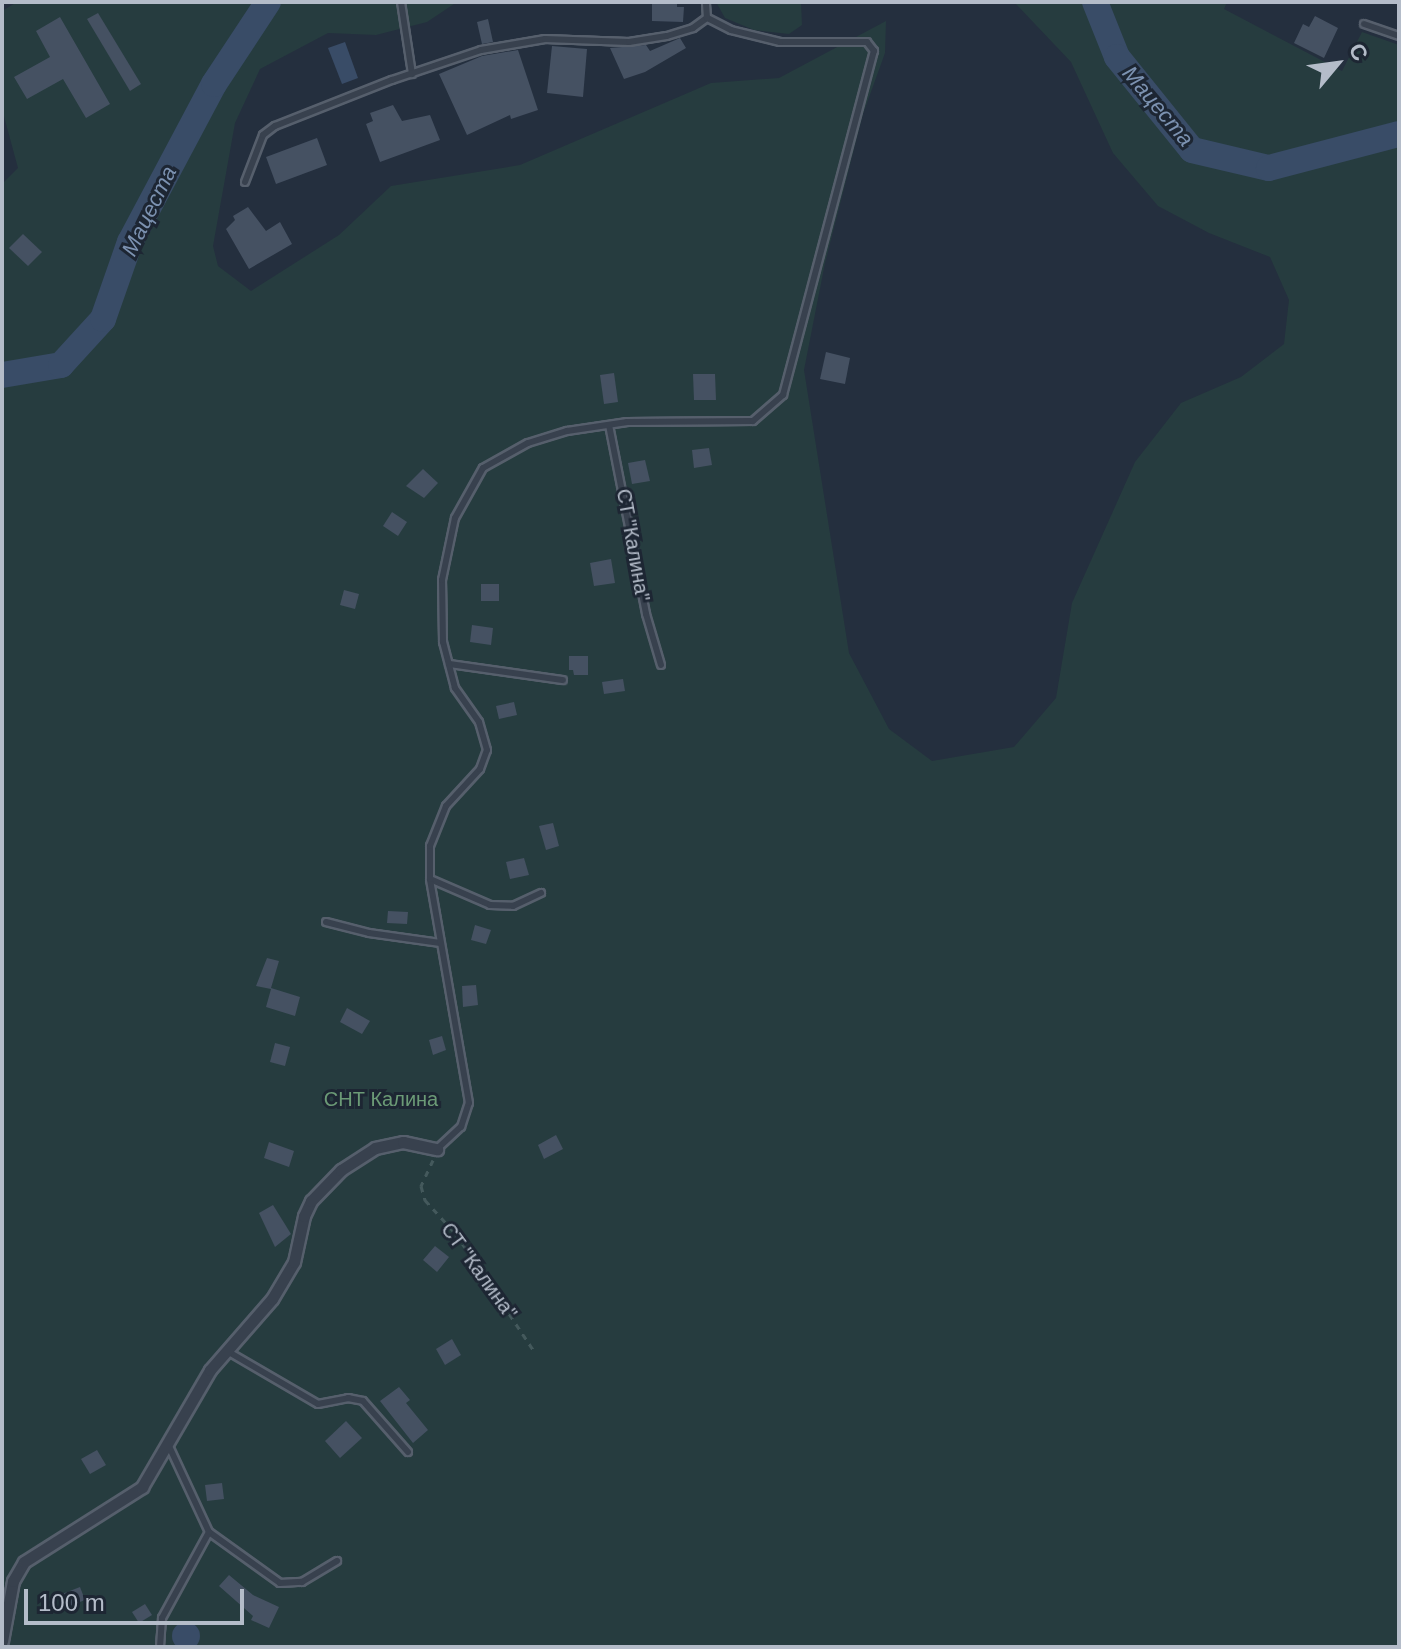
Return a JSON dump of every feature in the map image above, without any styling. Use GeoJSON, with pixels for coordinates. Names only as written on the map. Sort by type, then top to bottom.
{"type":"FeatureCollection","features":[{"type":"Feature","properties":{"kind":"street"},"geometry":{"type":"LineString","coordinates":[[2,1641],[8,1581],[24,1562],[47,1545],[142,1487],[194,1393],[272,1299],[294,1262],[304,1216],[311,1201],[341,1170],[375,1148],[390,1143],[437,1149]]}},
{"type":"Feature","properties":{"kind":"lane"},"geometry":{"type":"LineString","coordinates":[[401,2],[412,74]]}},
{"type":"Feature","properties":{"kind":"lane"},"geometry":{"type":"LineString","coordinates":[[706,2],[707,18]]}},
{"type":"Feature","properties":{"kind":"lane"},"geometry":{"type":"LineString","coordinates":[[245,182],[256,148],[263,135],[275,126],[412,74],[481,50],[545,39],[629,42],[693,28],[707,18]]}},
{"type":"Feature","properties":{"kind":"lane"},"geometry":{"type":"LineString","coordinates":[[437,1149],[461,1127],[469,1103],[430,879],[430,846],[437,822],[446,806],[480,769],[487,750],[479,722],[455,688],[443,642],[442,580],[455,518],[483,468],[528,443],[567,431],[609,425],[753,421],[783,395],[874,51],[867,42],[780,42],[731,30],[707,18]]}},
{"type":"Feature","properties":{"kind":"lane"},"geometry":{"type":"LineString","coordinates":[[1364,24],[1399,36]]}},
{"type":"Feature","properties":{"kind":"lane","name":"СТ \"Калина\""},"geometry":{"type":"LineString","coordinates":[[609,425],[646,614],[661,665]]}},
{"type":"Feature","properties":{"kind":"lane"},"geometry":{"type":"LineString","coordinates":[[449,664],[563,680]]}},
{"type":"Feature","properties":{"kind":"lane"},"geometry":{"type":"LineString","coordinates":[[430,879],[490,905],[513,906],[541,893]]}},
{"type":"Feature","properties":{"kind":"lane"},"geometry":{"type":"LineString","coordinates":[[326,922],[369,933],[440,943]]}},
{"type":"Feature","properties":{"kind":"lane"},"geometry":{"type":"LineString","coordinates":[[227,1351],[318,1404],[348,1398],[363,1401],[408,1452]]}},
{"type":"Feature","properties":{"kind":"lane"},"geometry":{"type":"LineString","coordinates":[[168,1444],[209,1532],[280,1583],[302,1582],[337,1561]]}},
{"type":"Feature","properties":{"kind":"lane"},"geometry":{"type":"LineString","coordinates":[[160,1647],[162,1618],[209,1532]]}},
{"type":"Feature","properties":{"kind":"path","name":"СТ \"Калина\""},"geometry":{"type":"LineString","coordinates":[[437,1149],[421,1193],[456,1234],[534,1351]]}},
{"type":"Feature","properties":{"kind":"green space","name":"СНТ Калина"},"geometry":{"type":"Polygon","coordinates":[[[17,2],[457,2],[427,22],[376,35],[328,33],[260,69],[235,123],[213,246],[218,266],[251,291],[339,235],[391,186],[520,165],[711,83],[779,78],[886,21],[885,53],[863,114],[825,263],[804,370],[849,653],[889,729],[932,761],[1014,747],[1056,698],[1072,603],[1135,462],[1181,403],[1241,377],[1284,344],[1289,300],[1270,257],[1209,233],[1158,206],[1113,153],[1071,62],[1014,2],[1227,2],[1224,9],[1342,71],[1362,32],[1399,45],[1399,1647],[2,1647],[2,184],[18,168],[2,109],[2,11],[17,2]]]}},
{"type":"Feature","properties":{"kind":"green space"},"geometry":{"type":"Polygon","coordinates":[[[716,2],[801,2],[802,25],[789,34],[754,30],[725,18],[716,2]]]}},
{"type":"Feature","properties":{"kind":"water"},"geometry":{"type":"Polygon","coordinates":[[[345,42],[358,78],[342,84],[328,48],[345,42]]]}},
{"type":"Feature","properties":{"kind":"water"},"geometry":{"type":"Polygon","coordinates":[[[186,1622],[196,1626],[200,1636],[196,1646],[186,1650],[176,1646],[172,1636],[176,1626],[186,1622]]]}},
{"type":"Feature","properties":{"kind":"building"},"geometry":{"type":"Polygon","coordinates":[[[652,2],[677,2],[677,7],[684,7],[683,22],[652,21],[652,2]]]}},
{"type":"Feature","properties":{"kind":"building"},"geometry":{"type":"Polygon","coordinates":[[[98,13],[141,84],[130,91],[87,19],[98,13]]]}},
{"type":"Feature","properties":{"kind":"building"},"geometry":{"type":"Polygon","coordinates":[[[1315,16],[1338,28],[1324,58],[1294,43],[1303,24],[1309,27],[1315,16]]]}},
{"type":"Feature","properties":{"kind":"building"},"geometry":{"type":"Polygon","coordinates":[[[60,17],[110,104],[86,118],[63,79],[27,99],[14,77],[50,57],[36,31],[60,17]]]}},
{"type":"Feature","properties":{"kind":"building"},"geometry":{"type":"Polygon","coordinates":[[[488,19],[493,42],[482,44],[477,22],[488,19]]]}},
{"type":"Feature","properties":{"kind":"building"},"geometry":{"type":"Polygon","coordinates":[[[680,38],[686,48],[645,72],[624,79],[610,48],[646,45],[650,51],[680,38]]]}},
{"type":"Feature","properties":{"kind":"building"},"geometry":{"type":"Polygon","coordinates":[[[552,46],[587,49],[583,97],[547,93],[552,46]]]}},
{"type":"Feature","properties":{"kind":"building"},"geometry":{"type":"Polygon","coordinates":[[[518,50],[538,110],[511,119],[510,115],[467,135],[439,74],[482,56],[518,50]]]}},
{"type":"Feature","properties":{"kind":"building"},"geometry":{"type":"Polygon","coordinates":[[[393,105],[402,121],[430,115],[440,140],[380,162],[366,124],[373,121],[370,113],[393,105]]]}},
{"type":"Feature","properties":{"kind":"building"},"geometry":{"type":"Polygon","coordinates":[[[317,138],[327,165],[276,184],[266,157],[317,138]]]}},
{"type":"Feature","properties":{"kind":"building"},"geometry":{"type":"Polygon","coordinates":[[[248,207],[266,231],[280,222],[292,244],[249,269],[226,229],[235,220],[233,216],[248,207]]]}},
{"type":"Feature","properties":{"kind":"building"},"geometry":{"type":"Polygon","coordinates":[[[23,234],[42,252],[28,266],[9,248],[23,234]]]}},
{"type":"Feature","properties":{"kind":"building"},"geometry":{"type":"Polygon","coordinates":[[[826,352],[850,358],[845,384],[820,379],[826,352]]]}},
{"type":"Feature","properties":{"kind":"building"},"geometry":{"type":"Polygon","coordinates":[[[614,373],[618,402],[604,404],[600,375],[614,373]]]}},
{"type":"Feature","properties":{"kind":"building"},"geometry":{"type":"Polygon","coordinates":[[[693,374],[715,374],[716,400],[694,400],[693,374]]]}},
{"type":"Feature","properties":{"kind":"building"},"geometry":{"type":"Polygon","coordinates":[[[709,448],[712,465],[694,468],[692,450],[709,448]]]}},
{"type":"Feature","properties":{"kind":"building"},"geometry":{"type":"Polygon","coordinates":[[[645,460],[650,481],[632,484],[628,463],[645,460]]]}},
{"type":"Feature","properties":{"kind":"building"},"geometry":{"type":"Polygon","coordinates":[[[423,469],[438,483],[424,498],[406,486],[423,469]]]}},
{"type":"Feature","properties":{"kind":"building"},"geometry":{"type":"Polygon","coordinates":[[[392,512],[407,522],[398,536],[383,526],[392,512]]]}},
{"type":"Feature","properties":{"kind":"building"},"geometry":{"type":"Polygon","coordinates":[[[611,559],[615,583],[594,586],[590,563],[611,559]]]}},
{"type":"Feature","properties":{"kind":"building"},"geometry":{"type":"Polygon","coordinates":[[[481,584],[499,584],[499,601],[481,601],[481,584]]]}},
{"type":"Feature","properties":{"kind":"building"},"geometry":{"type":"Polygon","coordinates":[[[344,590],[359,594],[355,609],[340,605],[344,590]]]}},
{"type":"Feature","properties":{"kind":"building"},"geometry":{"type":"Polygon","coordinates":[[[472,625],[493,628],[491,645],[470,642],[472,625]]]}},
{"type":"Feature","properties":{"kind":"building"},"geometry":{"type":"Polygon","coordinates":[[[569,656],[588,656],[588,675],[574,675],[573,670],[569,670],[569,656]]]}},
{"type":"Feature","properties":{"kind":"building"},"geometry":{"type":"Polygon","coordinates":[[[623,679],[625,691],[604,694],[602,682],[623,679]]]}},
{"type":"Feature","properties":{"kind":"building"},"geometry":{"type":"Polygon","coordinates":[[[514,702],[517,715],[499,719],[496,706],[514,702]]]}},
{"type":"Feature","properties":{"kind":"building"},"geometry":{"type":"Polygon","coordinates":[[[553,823],[559,846],[546,850],[539,826],[553,823]]]}},
{"type":"Feature","properties":{"kind":"building"},"geometry":{"type":"Polygon","coordinates":[[[524,858],[529,875],[510,879],[506,862],[524,858]]]}},
{"type":"Feature","properties":{"kind":"building"},"geometry":{"type":"Polygon","coordinates":[[[388,911],[408,912],[407,924],[387,923],[388,911]]]}},
{"type":"Feature","properties":{"kind":"building"},"geometry":{"type":"Polygon","coordinates":[[[475,925],[491,930],[486,944],[471,940],[475,925]]]}},
{"type":"Feature","properties":{"kind":"building"},"geometry":{"type":"Polygon","coordinates":[[[267,958],[279,961],[271,988],[300,997],[295,1016],[266,1007],[271,989],[256,986],[267,958]]]}},
{"type":"Feature","properties":{"kind":"building"},"geometry":{"type":"Polygon","coordinates":[[[476,985],[478,1005],[463,1007],[462,986],[476,985]]]}},
{"type":"Feature","properties":{"kind":"building"},"geometry":{"type":"Polygon","coordinates":[[[347,1008],[370,1021],[362,1034],[340,1022],[347,1008]]]}},
{"type":"Feature","properties":{"kind":"building"},"geometry":{"type":"Polygon","coordinates":[[[442,1036],[446,1050],[433,1055],[429,1040],[442,1036]]]}},
{"type":"Feature","properties":{"kind":"building"},"geometry":{"type":"Polygon","coordinates":[[[275,1043],[290,1047],[285,1066],[270,1062],[275,1043]]]}},
{"type":"Feature","properties":{"kind":"building"},"geometry":{"type":"Polygon","coordinates":[[[556,1135],[563,1149],[544,1159],[538,1145],[556,1135]]]}},
{"type":"Feature","properties":{"kind":"building"},"geometry":{"type":"Polygon","coordinates":[[[269,1142],[294,1151],[289,1167],[264,1158],[269,1142]]]}},
{"type":"Feature","properties":{"kind":"building"},"geometry":{"type":"Polygon","coordinates":[[[273,1205],[291,1234],[275,1247],[259,1213],[273,1205]]]}},
{"type":"Feature","properties":{"kind":"building"},"geometry":{"type":"Polygon","coordinates":[[[435,1246],[449,1257],[437,1272],[423,1260],[435,1246]]]}},
{"type":"Feature","properties":{"kind":"building"},"geometry":{"type":"Polygon","coordinates":[[[452,1339],[461,1355],[445,1365],[436,1349],[452,1339]]]}},
{"type":"Feature","properties":{"kind":"building"},"geometry":{"type":"Polygon","coordinates":[[[399,1387],[410,1400],[406,1403],[428,1430],[413,1443],[380,1401],[399,1387]]]}},
{"type":"Feature","properties":{"kind":"building"},"geometry":{"type":"Polygon","coordinates":[[[346,1421],[362,1438],[340,1458],[325,1441],[346,1421]]]}},
{"type":"Feature","properties":{"kind":"building"},"geometry":{"type":"Polygon","coordinates":[[[97,1450],[106,1465],[90,1474],[81,1459],[97,1450]]]}},
{"type":"Feature","properties":{"kind":"building"},"geometry":{"type":"Polygon","coordinates":[[[222,1483],[224,1499],[207,1501],[205,1485],[222,1483]]]}},
{"type":"Feature","properties":{"kind":"building"},"geometry":{"type":"Polygon","coordinates":[[[229,1575],[253,1595],[279,1607],[269,1628],[251,1620],[253,1616],[219,1586],[229,1575]]]}},
{"type":"Feature","properties":{"kind":"building"},"geometry":{"type":"Polygon","coordinates":[[[80,1587],[85,1600],[67,1607],[62,1594],[80,1587]]]}},
{"type":"Feature","properties":{"kind":"building"},"geometry":{"type":"Polygon","coordinates":[[[145,1604],[152,1615],[139,1623],[132,1612],[145,1604]]]}},
{"type":"Feature","properties":{"kind":"waterway","name":"Мацеста"},"geometry":{"type":"LineString","coordinates":[[2,375],[61,365],[103,319],[130,242],[214,84],[268,2]]}},
{"type":"Feature","properties":{"kind":"waterway","name":"Мацеста"},"geometry":{"type":"LineString","coordinates":[[1095,2],[1117,57],[1192,150],[1269,168],[1399,134]]}}]}
